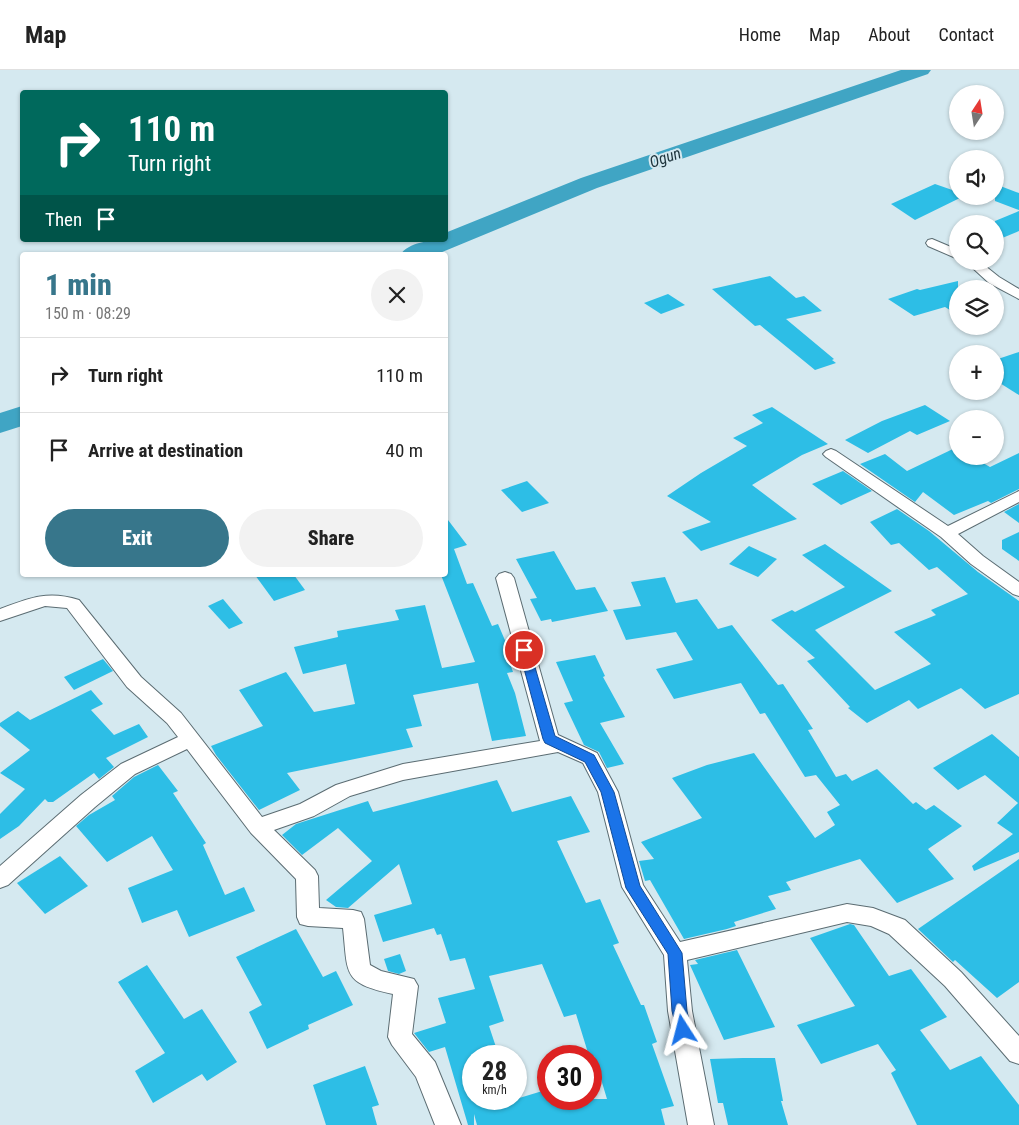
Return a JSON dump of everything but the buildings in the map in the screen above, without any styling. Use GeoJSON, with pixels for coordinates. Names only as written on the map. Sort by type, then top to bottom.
{"type":"FeatureCollection","features":[{"type":"Feature","properties":{"kind":"street"},"geometry":{"type":"LineString","coordinates":[[932,243],[949,251]]}},
{"type":"Feature","properties":{"kind":"street"},"geometry":{"type":"LineString","coordinates":[[982,270],[994,280],[1019,295]]}},
{"type":"Feature","properties":{"kind":"street"},"geometry":{"type":"LineString","coordinates":[[830,454],[946,534],[977,560],[1019,590]]}},
{"type":"Feature","properties":{"kind":"street"},"geometry":{"type":"LineString","coordinates":[[946,534],[1019,496]]}},
{"type":"Feature","properties":{"kind":"street"},"geometry":{"type":"LineString","coordinates":[[258,826],[307,810],[344,790],[403,772],[556,745],[549,739],[505,578]]}},
{"type":"Feature","properties":{"kind":"street"},"geometry":{"type":"LineString","coordinates":[[0,615],[45,600],[63,599],[73,604],[134,682],[174,718],[258,826],[308,876],[308,917],[353,919],[359,970],[376,980],[406,986],[400,1038],[426,1070],[448,1125]]}},
{"type":"Feature","properties":{"kind":"street"},"geometry":{"type":"LineString","coordinates":[[0,879],[88,801],[128,769],[190,739]]}},
{"type":"Feature","properties":{"kind":"street"},"geometry":{"type":"LineString","coordinates":[[549,739],[590,758],[608,792],[633,888],[675,953],[680,1011],[701,1125]]}},
{"type":"Feature","properties":{"kind":"street"},"geometry":{"type":"LineString","coordinates":[[675,953],[848,913],[873,917],[896,927],[953,979],[1019,1053]]}},
{"type":"Feature","properties":{"kind":"waterway","name":"Ogun"},"geometry":{"type":"LineString","coordinates":[[448,241],[589,183],[921,70]]}},
{"type":"Feature","properties":{"kind":"waterway","name":"Ogun"},"geometry":{"type":"LineString","coordinates":[[420,252],[445,242]]}},
{"type":"Feature","properties":{"kind":"waterway","name":"Ogun"},"geometry":{"type":"LineString","coordinates":[[0,424],[20,416]]}},
{"type":"Feature","properties":{"kind":"route"},"geometry":{"type":"LineString","coordinates":[[524,650],[549,739],[590,758],[608,792],[633,888],[675,953],[683,1030]]}}]}
